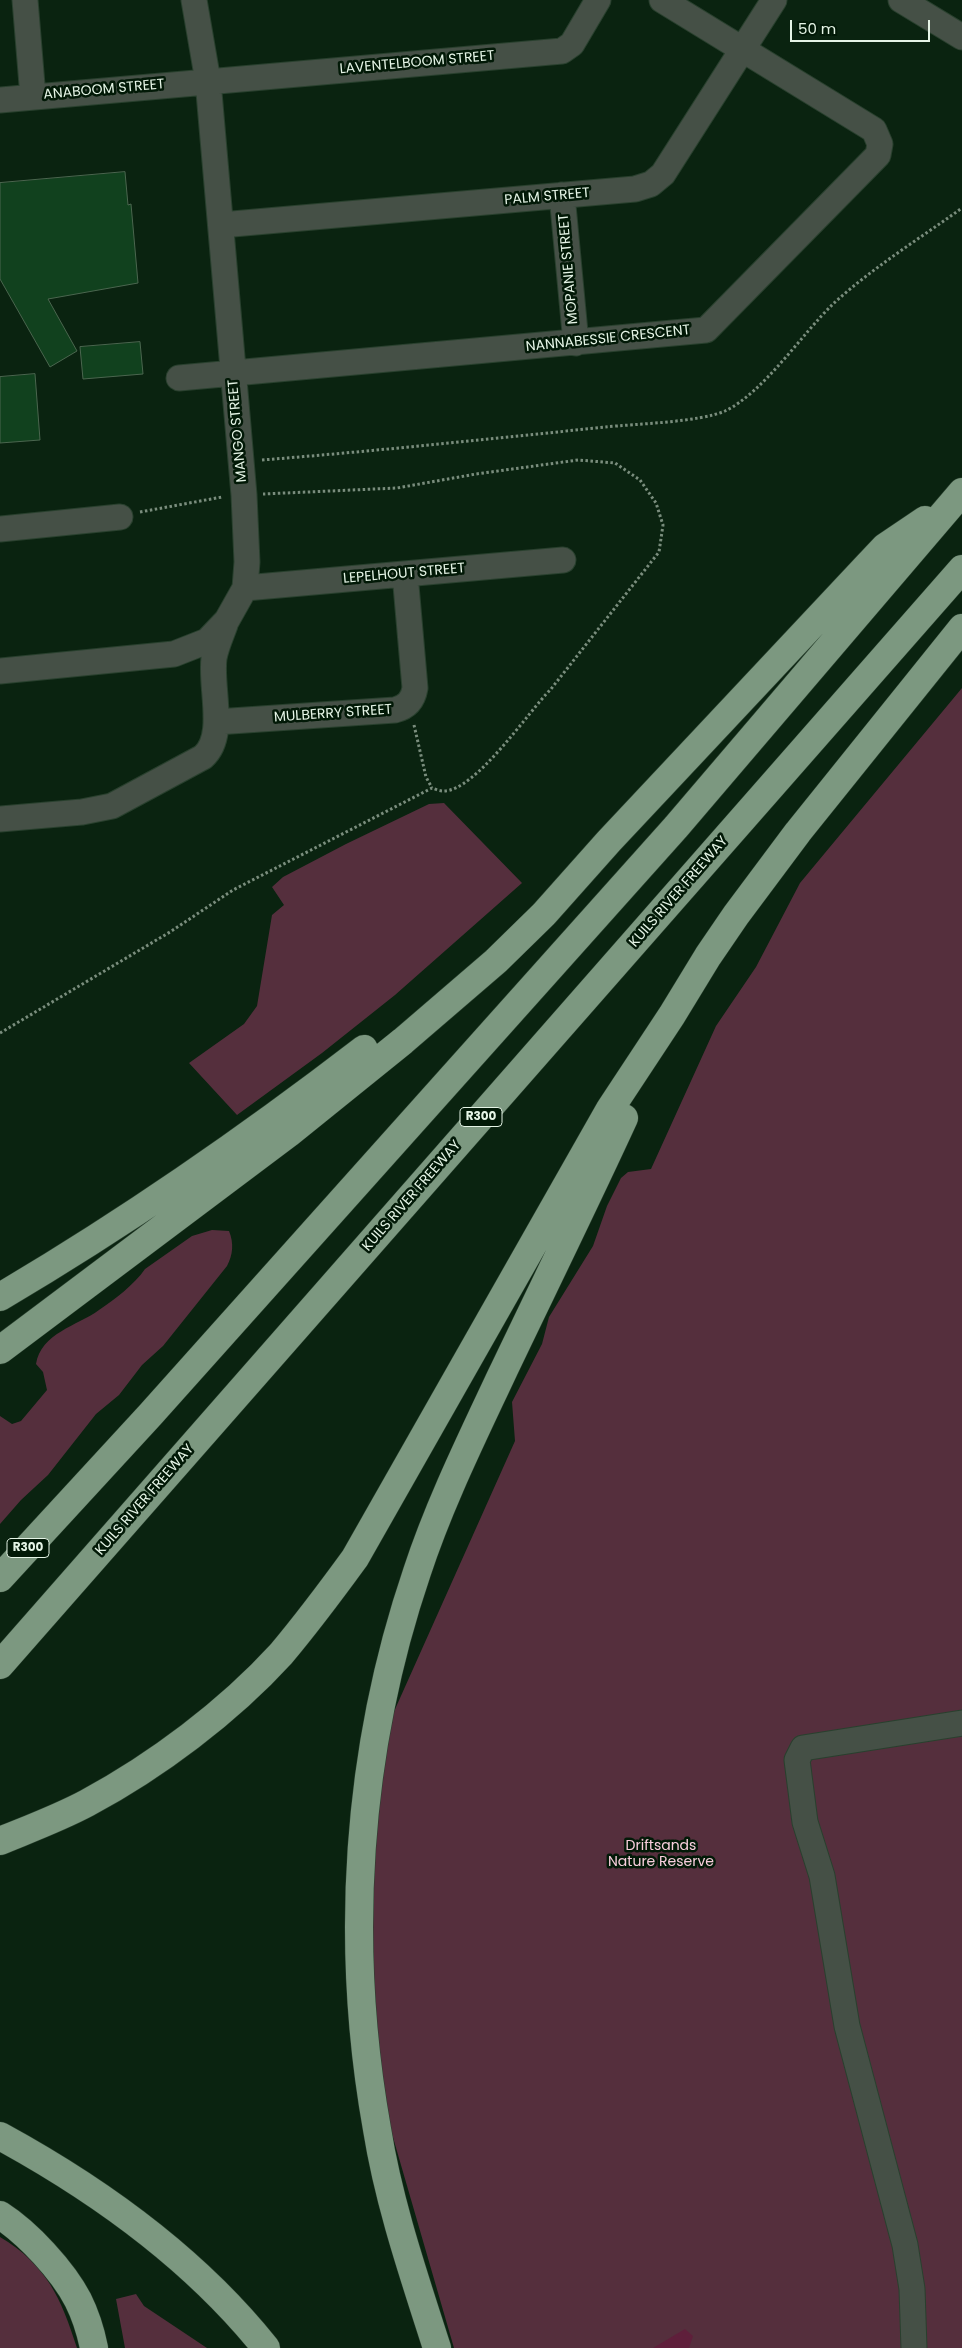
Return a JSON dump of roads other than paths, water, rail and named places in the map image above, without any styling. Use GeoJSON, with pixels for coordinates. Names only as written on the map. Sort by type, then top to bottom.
{"type":"FeatureCollection","features":[{"type":"Feature","properties":{"kind":"highway"},"geometry":{"type":"LineString","coordinates":[[0,1350],[282,1139],[403,1041],[496,961],[544,914],[609,841],[868,565],[886,547],[959,495]]}},
{"type":"Feature","properties":{"kind":"highway","name":"R300"},"geometry":{"type":"LineString","coordinates":[[0,1578],[150,1415],[676,827],[959,495]]}},
{"type":"Feature","properties":{"kind":"highway","name":"KUILS RIVER FREEWAY"},"geometry":{"type":"LineString","coordinates":[[0,1665],[962,569]]}},
{"type":"Feature","properties":{"kind":"highway"},"geometry":{"type":"LineString","coordinates":[[0,1840],[87,1804],[167,1753],[218,1714],[280,1655],[314,1614],[354,1558],[610,1109],[736,915],[798,832],[962,628]]}},
{"type":"Feature","properties":{"kind":"highway"},"geometry":{"type":"LineString","coordinates":[[0,1297],[77,1252],[158,1200],[298,1100],[465,969],[609,841]]}},
{"type":"Feature","properties":{"kind":"highway"},"geometry":{"type":"LineString","coordinates":[[437,2348],[394,2206],[377,2131],[369,2075],[362,2007],[359,1934],[360,1866],[367,1785],[384,1693],[399,1628],[438,1514],[473,1435],[672,1015]]}},
{"type":"Feature","properties":{"kind":"highway"},"geometry":{"type":"LineString","coordinates":[[0,2136],[52,2165],[143,2228],[210,2289],[266,2348]]}},
{"type":"Feature","properties":{"kind":"highway"},"geometry":{"type":"LineString","coordinates":[[0,2215],[25,2236],[55,2267],[79,2301],[94,2348]]}},
{"type":"Feature","properties":{"kind":"street"},"geometry":{"type":"LineString","coordinates":[[25,0],[32,97]]}},
{"type":"Feature","properties":{"kind":"street","name":"MANGO STREET"},"geometry":{"type":"LineString","coordinates":[[0,671],[174,654],[208,641],[227,620],[244,588],[247,562],[244,495],[234,373],[208,81],[194,0]]}},
{"type":"Feature","properties":{"kind":"street","name":"LAVENTELBOOM STREET"},"geometry":{"type":"LineString","coordinates":[[208,81],[562,51],[572,44],[598,0]]}},
{"type":"Feature","properties":{"kind":"street"},"geometry":{"type":"LineString","coordinates":[[662,0],[741,49]]}},
{"type":"Feature","properties":{"kind":"street","name":"PALM STREET"},"geometry":{"type":"LineString","coordinates":[[221,225],[634,189],[658,179],[664,174],[741,49],[774,0]]}},
{"type":"Feature","properties":{"kind":"street"},"geometry":{"type":"LineString","coordinates":[[901,0],[962,36]]}},
{"type":"Feature","properties":{"kind":"street","name":"NANNABESSIE CRESCENT"},"geometry":{"type":"LineString","coordinates":[[178,378],[706,330],[878,155],[880,144],[874,130],[741,49]]}},
{"type":"Feature","properties":{"kind":"street","name":"ANABOOM STREET"},"geometry":{"type":"LineString","coordinates":[[0,100],[208,81]]}},
{"type":"Feature","properties":{"kind":"street","name":"MOPANIE STREET"},"geometry":{"type":"LineString","coordinates":[[562,195],[576,343]]}},
{"type":"Feature","properties":{"kind":"street"},"geometry":{"type":"LineString","coordinates":[[0,529],[120,517]]}},
{"type":"Feature","properties":{"kind":"street","name":"LEPELHOUT STREET"},"geometry":{"type":"LineString","coordinates":[[244,588],[563,560]]}},
{"type":"Feature","properties":{"kind":"street","name":"MULBERRY STREET"},"geometry":{"type":"LineString","coordinates":[[216,722],[395,710],[409,702],[415,688],[405,574]]}},
{"type":"Feature","properties":{"kind":"street"},"geometry":{"type":"LineString","coordinates":[[0,819],[82,812],[112,806],[203,757],[214,742],[216,722],[214,658],[227,620]]}},
{"type":"Feature","properties":{"kind":"street"},"geometry":{"type":"LineString","coordinates":[[914,2348],[912,2289],[905,2246],[847,2026],[822,1876],[805,1822],[797,1760],[803,1748],[962,1723]]}},
{"type":"Feature","properties":{"kind":"park label","name":"Driftsands Nature Reserve"},"geometry":{"type":"Point","coordinates":[661,1854]}}]}
